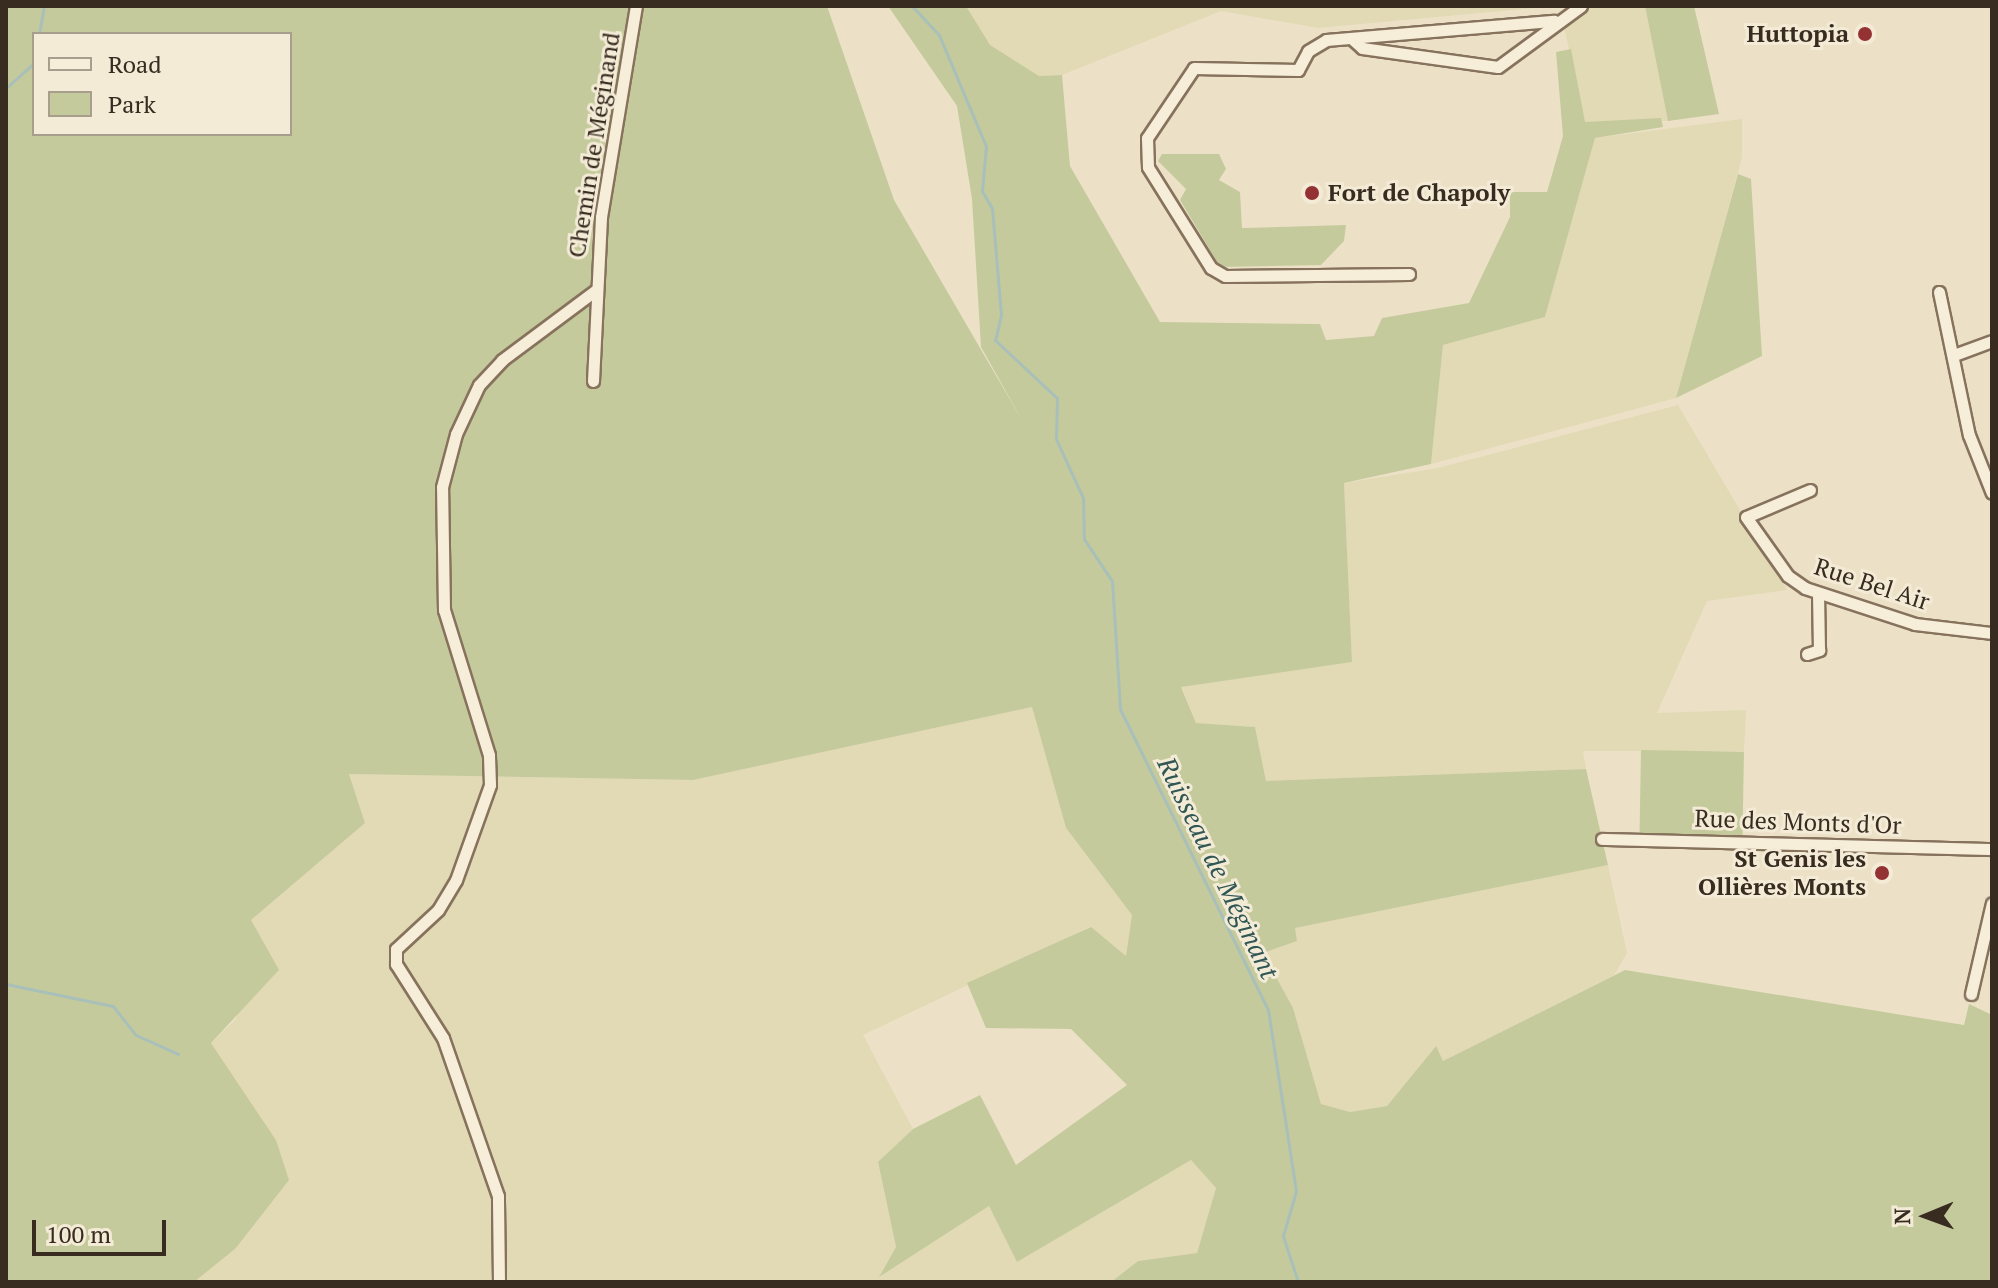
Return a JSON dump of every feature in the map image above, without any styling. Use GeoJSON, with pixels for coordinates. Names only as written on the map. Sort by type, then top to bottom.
{"type":"FeatureCollection","features":[{"type":"Feature","properties":{"kind":"street","name":"Chemin de Méginand"},"geometry":{"type":"LineString","coordinates":[[593,381],[596,290],[636,6]]}},
{"type":"Feature","properties":{"kind":"street"},"geometry":{"type":"LineString","coordinates":[[1351,38],[1362,48],[1390,47],[1491,68],[1504,66],[1554,21],[1581,6]]}},
{"type":"Feature","properties":{"kind":"street"},"geometry":{"type":"LineString","coordinates":[[1409,274],[1225,276],[1211,268],[1145,156],[1147,138],[1194,68],[1298,70],[1317,43],[1554,21]]}},
{"type":"Feature","properties":{"kind":"street","name":"Chemin de Méginand"},"geometry":{"type":"LineString","coordinates":[[499,1282],[498,1196],[443,1038],[396,964],[396,949],[438,910],[456,880],[490,785],[489,755],[444,610],[442,487],[456,434],[479,385],[502,360],[596,290]]}},
{"type":"Feature","properties":{"kind":"street"},"geometry":{"type":"LineString","coordinates":[[1939,292],[1954,355],[1986,460],[1992,493]]}},
{"type":"Feature","properties":{"kind":"street"},"geometry":{"type":"LineString","coordinates":[[1954,355],[1992,341]]}},
{"type":"Feature","properties":{"kind":"street","name":"Rue Bel Air"},"geometry":{"type":"LineString","coordinates":[[1810,490],[1746,517],[1788,576],[1818,593],[1915,624],[1992,633]]}},
{"type":"Feature","properties":{"kind":"street"},"geometry":{"type":"LineString","coordinates":[[1807,654],[1819,650],[1818,593]]}},
{"type":"Feature","properties":{"kind":"street","name":"Rue des Monts d'Or"},"geometry":{"type":"LineString","coordinates":[[1602,839],[1992,849]]}},
{"type":"Feature","properties":{"kind":"street"},"geometry":{"type":"LineString","coordinates":[[1971,994],[1992,903]]}},
{"type":"Feature","properties":{"kind":"shaded area"},"geometry":{"type":"Polygon","coordinates":[[[966,6],[1556,6],[1318,28],[1221,11],[1062,75],[1039,76],[989,45],[966,6]]]}},
{"type":"Feature","properties":{"kind":"shaded area"},"geometry":{"type":"Polygon","coordinates":[[[1591,6],[1645,6],[1668,121],[1585,122],[1563,22],[1591,6]]]}},
{"type":"Feature","properties":{"kind":"shaded area"},"geometry":{"type":"Polygon","coordinates":[[[1742,119],[1742,158],[1676,398],[1431,464],[1443,345],[1545,317],[1595,138],[1742,119]]]}},
{"type":"Feature","properties":{"kind":"shaded area"},"geometry":{"type":"Polygon","coordinates":[[[1678,405],[1787,590],[1707,601],[1657,713],[1746,710],[1744,751],[1583,751],[1586,769],[1266,781],[1255,727],[1196,723],[1181,686],[1352,662],[1344,483],[1438,468],[1678,405]]]}},
{"type":"Feature","properties":{"kind":"shaded area"},"geometry":{"type":"Polygon","coordinates":[[[1032,707],[1066,828],[1132,915],[1126,957],[1090,927],[863,1035],[913,1129],[878,1163],[896,1247],[880,1275],[989,1206],[1017,1262],[1191,1160],[1216,1188],[1197,1253],[1138,1261],[1111,1282],[194,1282],[235,1249],[276,1140],[211,1043],[236,1019],[251,920],[365,823],[349,774],[693,780],[1032,707]]]}},
{"type":"Feature","properties":{"kind":"shaded area"},"geometry":{"type":"Polygon","coordinates":[[[1608,865],[1627,953],[1614,975],[1443,1061],[1435,1047],[1387,1106],[1350,1112],[1321,1104],[1293,1008],[1263,953],[1297,941],[1294,928],[1608,865]]]}},
{"type":"Feature","properties":{"kind":"green space"},"geometry":{"type":"Polygon","coordinates":[[[6,6],[827,6],[894,200],[1022,420],[981,347],[972,199],[957,106],[888,6],[966,6],[990,45],[1039,76],[1062,75],[1070,166],[1160,322],[1320,324],[1326,340],[1374,336],[1382,318],[1469,303],[1510,217],[1510,192],[1547,192],[1563,136],[1556,52],[1571,49],[1585,122],[1661,118],[1663,127],[1595,138],[1545,317],[1443,345],[1431,464],[1344,483],[1352,662],[1181,687],[1196,723],[1255,727],[1266,781],[1586,769],[1608,865],[1295,928],[1297,941],[1263,953],[1293,1008],[1321,1104],[1350,1112],[1387,1106],[1436,1046],[1443,1061],[1625,970],[1964,1025],[1969,1004],[1992,1015],[1992,1282],[1111,1282],[1138,1261],[1197,1253],[1216,1188],[1191,1160],[1017,1262],[989,1206],[879,1277],[896,1247],[878,1162],[913,1129],[980,1095],[1016,1165],[1127,1085],[1071,1029],[986,1028],[967,983],[1091,927],[1126,956],[1132,915],[1066,828],[1032,707],[693,780],[349,774],[365,823],[251,920],[279,970],[211,1043],[276,1140],[289,1180],[235,1249],[194,1282],[6,1282],[6,6]]]}},
{"type":"Feature","properties":{"kind":"green space"},"geometry":{"type":"Polygon","coordinates":[[[1645,6],[1694,6],[1719,114],[1668,121],[1645,6]]]}},
{"type":"Feature","properties":{"kind":"green space"},"geometry":{"type":"Polygon","coordinates":[[[1162,154],[1219,154],[1226,169],[1219,180],[1240,192],[1242,228],[1346,225],[1344,241],[1321,265],[1220,267],[1180,200],[1186,189],[1158,161],[1162,154]]]}},
{"type":"Feature","properties":{"kind":"green space"},"geometry":{"type":"Polygon","coordinates":[[[1738,174],[1751,179],[1762,356],[1676,398],[1738,174]]]}},
{"type":"Feature","properties":{"kind":"green space"},"geometry":{"type":"Polygon","coordinates":[[[1641,750],[1744,752],[1742,842],[1639,840],[1641,750]]]}},
{"type":"Feature","properties":{"kind":"waterway"},"geometry":{"type":"LineString","coordinates":[[39,32],[44,6]]}},
{"type":"Feature","properties":{"kind":"waterway","name":"Ruisseau de Méginant"},"geometry":{"type":"LineString","coordinates":[[912,6],[939,35],[986,146],[982,191],[992,208],[1001,315],[995,340],[1057,398],[1056,439],[1083,498],[1084,539],[1112,581],[1120,709],[1268,1010],[1296,1191],[1283,1236],[1298,1282]]}},
{"type":"Feature","properties":{"kind":"waterway"},"geometry":{"type":"LineString","coordinates":[[6,88],[32,65]]}},
{"type":"Feature","properties":{"kind":"waterway"},"geometry":{"type":"LineString","coordinates":[[6,984],[113,1006],[136,1035],[178,1054]]}},
{"type":"Feature","properties":{"kind":"place","name":"Huttopia"},"geometry":{"type":"Point","coordinates":[1865,34]}},
{"type":"Feature","properties":{"kind":"place","name":"Fort de Chapoly"},"geometry":{"type":"Point","coordinates":[1312,193]}},
{"type":"Feature","properties":{"kind":"place","name":"St Genis les Ollières Monts"},"geometry":{"type":"Point","coordinates":[1882,873]}}]}
